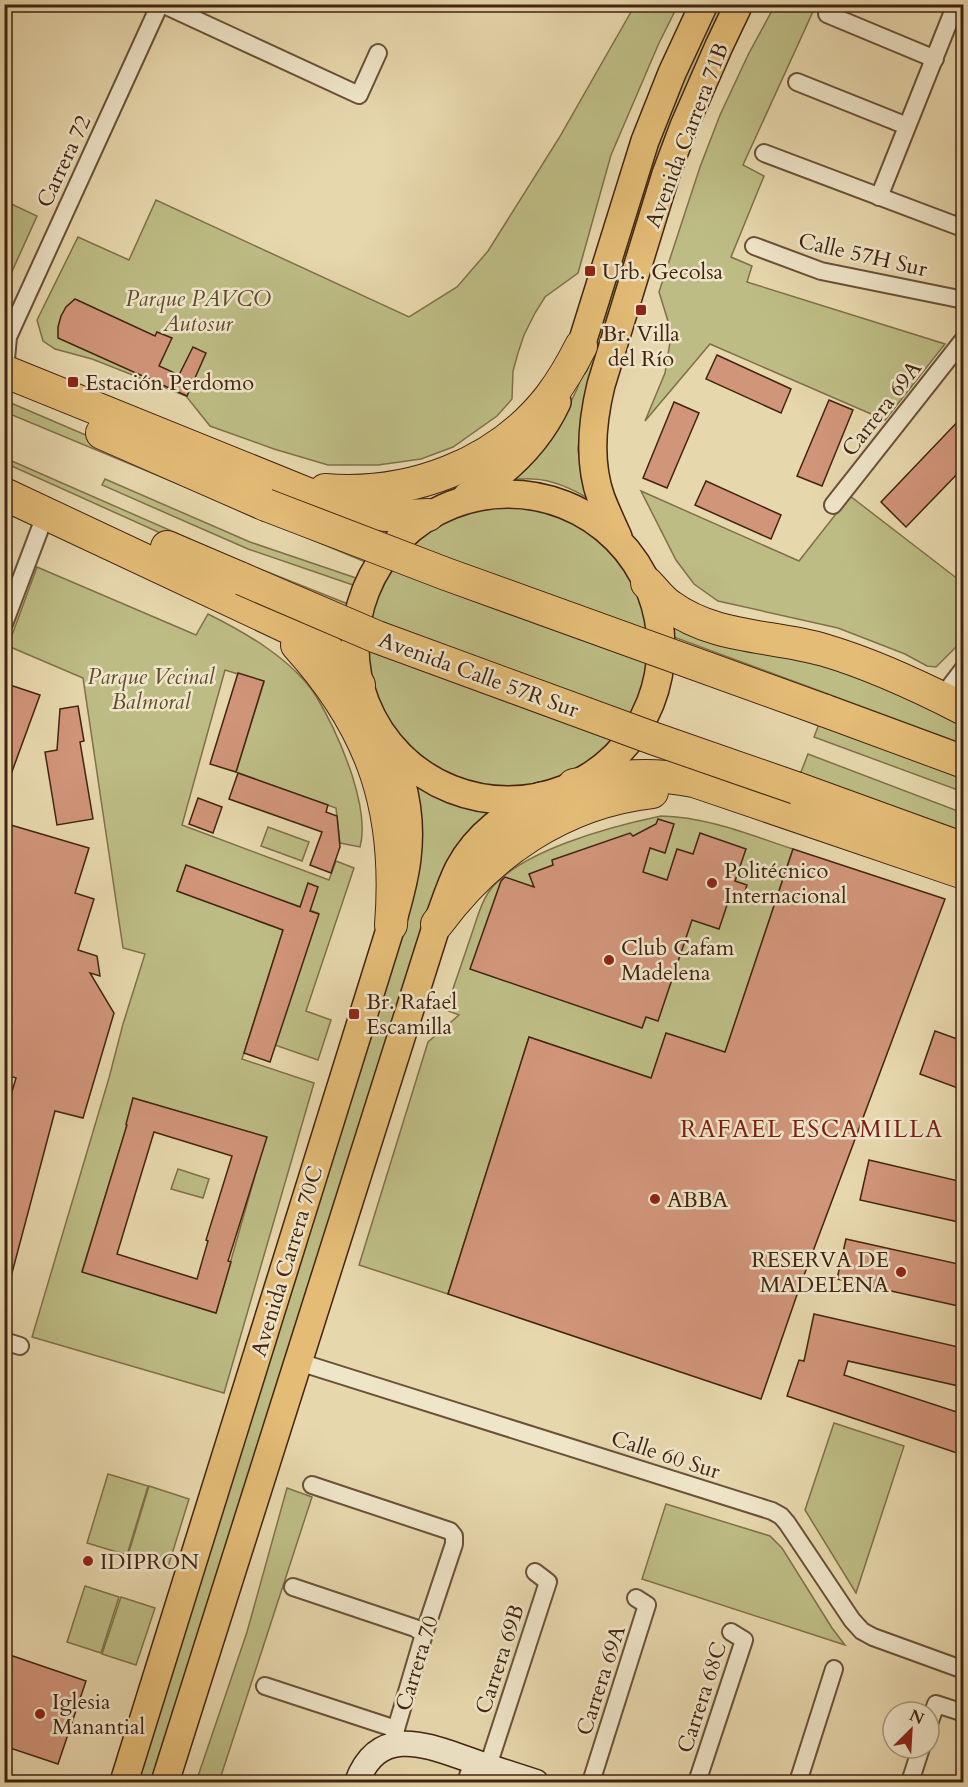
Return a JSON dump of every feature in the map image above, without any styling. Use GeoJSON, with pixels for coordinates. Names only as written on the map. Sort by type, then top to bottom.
{"type":"FeatureCollection","features":[{"type":"Feature","properties":{"kind":"highway"},"geometry":{"type":"LineString","coordinates":[[276,494],[373,491],[402,487],[457,469],[507,439],[529,420],[567,373],[582,346]]}},
{"type":"Feature","properties":{"kind":"highway"},"geometry":{"type":"LineString","coordinates":[[6,378],[276,494],[446,574],[963,762]]}},
{"type":"Feature","properties":{"kind":"highway","name":"Avenida Calle 57R Sur"},"geometry":{"type":"LineString","coordinates":[[4,476],[377,637],[963,849]]}},
{"type":"Feature","properties":{"kind":"highway"},"geometry":{"type":"LineString","coordinates":[[4,494],[315,640],[345,666],[359,685]]}},
{"type":"Feature","properties":{"kind":"highway"},"geometry":{"type":"LineString","coordinates":[[276,494],[369,514],[399,517],[442,509]]}},
{"type":"Feature","properties":{"kind":"highway"},"geometry":{"type":"LineString","coordinates":[[647,583],[668,604],[703,625],[718,630],[791,642],[847,657],[892,675],[952,704]]}},
{"type":"Feature","properties":{"kind":"highway"},"geometry":{"type":"LineString","coordinates":[[266,616],[295,642],[321,671],[343,702],[362,736],[387,810],[393,848],[394,886],[391,925]]}},
{"type":"Feature","properties":{"kind":"highway"},"geometry":{"type":"LineString","coordinates":[[574,785],[615,777],[656,776],[694,781],[963,873]]}},
{"type":"Feature","properties":{"kind":"highway"},"geometry":{"type":"LineString","coordinates":[[437,924],[452,904],[487,867],[514,846],[550,824],[597,804],[646,792],[697,789],[723,791]]}},
{"type":"Feature","properties":{"kind":"main road","name":"Avenida Carrera 71B"},"geometry":{"type":"LineString","coordinates":[[384,737],[365,703],[359,685],[354,646],[359,607],[370,580],[374,571],[398,540],[442,509],[482,487],[521,455],[552,412],[582,346],[645,141],[672,73],[704,4]]}},
{"type":"Feature","properties":{"kind":"main road","name":"Avenida Carrera 71B"},"geometry":{"type":"LineString","coordinates":[[621,544],[600,496],[595,472],[593,449],[596,408],[666,174],[718,46],[739,4]]}},
{"type":"Feature","properties":{"kind":"main road"},"geometry":{"type":"LineString","coordinates":[[384,737],[420,772],[442,785],[466,794],[499,799],[516,800],[541,796],[574,785],[600,770],[622,750],[640,726],[652,699],[660,670],[661,640],[657,611],[647,583],[621,544],[594,520],[562,504],[526,495],[490,495],[442,509]]}},
{"type":"Feature","properties":{"kind":"main road","name":"Avenida Carrera 70C"},"geometry":{"type":"LineString","coordinates":[[124,1782],[403,884],[410,837],[408,810],[403,786],[384,737]]}},
{"type":"Feature","properties":{"kind":"main road","name":"Avenida Carrera 70C"},"geometry":{"type":"LineString","coordinates":[[165,1782],[450,888],[466,856],[487,832],[502,819],[541,796]]}},
{"type":"Feature","properties":{"kind":"street"},"geometry":{"type":"LineString","coordinates":[[161,4],[359,96],[378,53]]}},
{"type":"Feature","properties":{"kind":"street","name":"Carrera 72"},"geometry":{"type":"LineString","coordinates":[[6,378],[6,338],[161,4]]}},
{"type":"Feature","properties":{"kind":"street"},"geometry":{"type":"LineString","coordinates":[[879,197],[956,4]]}},
{"type":"Feature","properties":{"kind":"street"},"geometry":{"type":"LineString","coordinates":[[827,14],[934,58]]}},
{"type":"Feature","properties":{"kind":"street"},"geometry":{"type":"LineString","coordinates":[[797,82],[907,126]]}},
{"type":"Feature","properties":{"kind":"street"},"geometry":{"type":"LineString","coordinates":[[764,153],[879,197],[962,223]]}},
{"type":"Feature","properties":{"kind":"street","name":"Calle 57H Sur"},"geometry":{"type":"LineString","coordinates":[[754,246],[821,271],[963,300]]}},
{"type":"Feature","properties":{"kind":"street","name":"Carrera 69A"},"geometry":{"type":"LineString","coordinates":[[833,505],[963,339]]}},
{"type":"Feature","properties":{"kind":"street"},"geometry":{"type":"LineString","coordinates":[[4,624],[46,513]]}},
{"type":"Feature","properties":{"kind":"street"},"geometry":{"type":"LineString","coordinates":[[952,704],[963,668]]}},
{"type":"Feature","properties":{"kind":"street","name":"Calle 60 Sur"},"geometry":{"type":"LineString","coordinates":[[299,1362],[772,1511],[787,1523],[852,1620],[862,1631],[886,1643],[963,1670]]}},
{"type":"Feature","properties":{"kind":"street","name":"Carrera 70"},"geometry":{"type":"LineString","coordinates":[[312,1485],[450,1531],[454,1536],[454,1544],[393,1737]]}},
{"type":"Feature","properties":{"kind":"street","name":"Carrera 69B"},"geometry":{"type":"LineString","coordinates":[[475,1770],[548,1582],[535,1572]]}},
{"type":"Feature","properties":{"kind":"street"},"geometry":{"type":"LineString","coordinates":[[294,1587],[415,1628],[424,1634]]}},
{"type":"Feature","properties":{"kind":"street","name":"Carrera 69A"},"geometry":{"type":"LineString","coordinates":[[591,1782],[647,1605],[636,1598]]}},
{"type":"Feature","properties":{"kind":"street","name":"Carrera 68C"},"geometry":{"type":"LineString","coordinates":[[697,1782],[744,1640],[731,1632]]}},
{"type":"Feature","properties":{"kind":"street"},"geometry":{"type":"LineString","coordinates":[[798,1782],[834,1669]]}},
{"type":"Feature","properties":{"kind":"street"},"geometry":{"type":"LineString","coordinates":[[266,1686],[405,1743],[425,1745],[475,1770],[536,1782]]}},
{"type":"Feature","properties":{"kind":"street"},"geometry":{"type":"LineString","coordinates":[[941,1706],[963,1713]]}},
{"type":"Feature","properties":{"kind":"street"},"geometry":{"type":"LineString","coordinates":[[357,1782],[367,1762],[393,1737]]}},
{"type":"Feature","properties":{"kind":"street"},"geometry":{"type":"LineString","coordinates":[[910,1782],[917,1760]]}},
{"type":"Feature","properties":{"kind":"green space","name":"Parque PAVCO Autosur"},"geometry":{"type":"Polygon","coordinates":[[[635,5],[678,5],[659,43],[611,155],[578,273],[545,297],[535,313],[524,335],[513,371],[512,399],[497,416],[453,447],[421,459],[378,465],[328,465],[210,426],[186,396],[92,359],[55,349],[43,341],[37,320],[78,237],[129,260],[156,200],[409,317],[457,287],[488,251],[559,138],[635,5]]]}},
{"type":"Feature","properties":{"kind":"green space"},"geometry":{"type":"Polygon","coordinates":[[[715,5],[728,5],[582,416],[578,450],[582,475],[592,501],[571,489],[549,481],[509,480],[566,412],[577,389],[602,316],[651,151],[715,5]]]}},
{"type":"Feature","properties":{"kind":"green space"},"geometry":{"type":"Polygon","coordinates":[[[775,5],[816,5],[743,165],[764,176],[731,257],[752,266],[747,282],[945,344],[885,420],[710,344],[645,421],[665,373],[670,342],[668,321],[659,292],[700,167],[720,115],[775,5]]]}},
{"type":"Feature","properties":{"kind":"green space"},"geometry":{"type":"Polygon","coordinates":[[[5,201],[37,216],[5,287],[5,201]]]}},
{"type":"Feature","properties":{"kind":"green space"},"geometry":{"type":"Polygon","coordinates":[[[4,400],[374,556],[368,563],[5,412],[4,400]]]}},
{"type":"Feature","properties":{"kind":"green space"},"geometry":{"type":"Polygon","coordinates":[[[5,458],[240,561],[348,604],[346,611],[238,568],[5,463],[5,458]]]}},
{"type":"Feature","properties":{"kind":"green space"},"geometry":{"type":"Polygon","coordinates":[[[105,479],[250,542],[356,578],[353,585],[248,549],[102,485],[105,479]]]}},
{"type":"Feature","properties":{"kind":"green space"},"geometry":{"type":"Polygon","coordinates":[[[641,491],[799,561],[850,496],[963,583],[963,640],[936,667],[927,666],[905,654],[838,628],[718,601],[694,584],[676,560],[641,491]]]}},
{"type":"Feature","properties":{"kind":"green space"},"geometry":{"type":"Polygon","coordinates":[[[510,504],[551,510],[577,521],[600,536],[620,556],[635,579],[646,605],[652,646],[646,687],[635,713],[620,736],[600,756],[577,771],[551,782],[510,788],[469,782],[443,771],[420,756],[400,736],[385,713],[374,687],[368,646],[374,605],[385,579],[400,556],[420,536],[443,521],[469,510],[510,504]]]}},
{"type":"Feature","properties":{"kind":"green space","name":"Parque Vecinal Balmoral"},"geometry":{"type":"Polygon","coordinates":[[[37,567],[196,635],[208,614],[267,648],[306,683],[332,725],[355,784],[362,820],[360,847],[340,843],[336,808],[236,772],[264,682],[225,670],[182,825],[329,880],[336,861],[354,868],[306,1011],[331,1020],[318,1060],[275,1045],[318,913],[186,866],[177,891],[283,930],[242,1059],[314,1083],[224,1393],[32,1337],[145,954],[123,948],[83,678],[8,646],[37,567]],[[133,1098],[125,1132],[82,1271],[216,1313],[266,1137],[133,1098]]]}},
{"type":"Feature","properties":{"kind":"green space"},"geometry":{"type":"Polygon","coordinates":[[[665,610],[811,655],[963,722],[963,744],[671,636],[665,610]]]}},
{"type":"Feature","properties":{"kind":"green space"},"geometry":{"type":"Polygon","coordinates":[[[821,719],[963,770],[963,792],[814,737],[821,719]]]}},
{"type":"Feature","properties":{"kind":"green space"},"geometry":{"type":"Polygon","coordinates":[[[808,754],[963,813],[963,838],[799,777],[808,754]]]}},
{"type":"Feature","properties":{"kind":"green space"},"geometry":{"type":"Polygon","coordinates":[[[412,782],[450,803],[490,811],[470,833],[157,1782],[134,1782],[296,1278],[341,1126],[412,782]]]}},
{"type":"Feature","properties":{"kind":"green space","name":"Club Cafam Madelena"},"geometry":{"type":"Polygon","coordinates":[[[661,816],[712,823],[793,849],[710,1098],[529,1037],[448,1294],[359,1265],[428,1042],[459,1015],[446,1010],[478,914],[488,893],[502,878],[542,853],[618,826],[661,816]]]}},
{"type":"Feature","properties":{"kind":"green space"},"geometry":{"type":"Polygon","coordinates":[[[268,827],[309,842],[302,861],[261,846],[268,827]]]}},
{"type":"Feature","properties":{"kind":"green space"},"geometry":{"type":"Polygon","coordinates":[[[178,1169],[209,1179],[203,1198],[171,1189],[178,1169]]]}},
{"type":"Feature","properties":{"kind":"green space"},"geometry":{"type":"Polygon","coordinates":[[[834,1423],[904,1446],[856,1593],[805,1510],[834,1423]]]}},
{"type":"Feature","properties":{"kind":"green space"},"geometry":{"type":"Polygon","coordinates":[[[108,1474],[148,1486],[127,1555],[87,1543],[108,1474]]]}},
{"type":"Feature","properties":{"kind":"green space"},"geometry":{"type":"Polygon","coordinates":[[[149,1486],[189,1499],[168,1567],[128,1555],[149,1486]]]}},
{"type":"Feature","properties":{"kind":"green space"},"geometry":{"type":"Polygon","coordinates":[[[287,1488],[312,1497],[219,1782],[196,1782],[247,1632],[287,1488]]]}},
{"type":"Feature","properties":{"kind":"green space"},"geometry":{"type":"Polygon","coordinates":[[[666,1504],[770,1536],[782,1548],[845,1645],[642,1579],[666,1504]]]}},
{"type":"Feature","properties":{"kind":"green space"},"geometry":{"type":"Polygon","coordinates":[[[85,1586],[119,1597],[101,1653],[67,1642],[85,1586]]]}},
{"type":"Feature","properties":{"kind":"green space"},"geometry":{"type":"Polygon","coordinates":[[[121,1597],[155,1608],[136,1665],[102,1654],[121,1597]]]}},
{"type":"Feature","properties":{"kind":"building"},"geometry":{"type":"Polygon","coordinates":[[[75,299],[155,336],[157,332],[172,338],[159,366],[179,375],[193,347],[206,353],[187,396],[58,338],[61,316],[66,307],[75,299]]]}},
{"type":"Feature","properties":{"kind":"building"},"geometry":{"type":"Polygon","coordinates":[[[717,355],[791,389],[781,413],[706,379],[717,355]]]}},
{"type":"Feature","properties":{"kind":"building"},"geometry":{"type":"Polygon","coordinates":[[[829,400],[853,410],[822,486],[797,476],[829,400]]]}},
{"type":"Feature","properties":{"kind":"building"},"geometry":{"type":"Polygon","coordinates":[[[674,402],[699,413],[667,488],[643,478],[674,402]]]}},
{"type":"Feature","properties":{"kind":"building"},"geometry":{"type":"Polygon","coordinates":[[[963,416],[963,468],[906,527],[881,502],[963,416]]]}},
{"type":"Feature","properties":{"kind":"building"},"geometry":{"type":"Polygon","coordinates":[[[706,481],[781,515],[771,539],[695,505],[706,481]]]}},
{"type":"Feature","properties":{"kind":"building"},"geometry":{"type":"Polygon","coordinates":[[[238,673],[264,681],[236,772],[210,764],[238,673]]]}},
{"type":"Feature","properties":{"kind":"building"},"geometry":{"type":"Polygon","coordinates":[[[4,683],[40,695],[6,788],[4,787],[4,683]]]}},
{"type":"Feature","properties":{"kind":"building"},"geometry":{"type":"Polygon","coordinates":[[[78,706],[84,741],[80,742],[93,819],[57,825],[45,752],[57,750],[60,709],[78,706]]]}},
{"type":"Feature","properties":{"kind":"building"},"geometry":{"type":"Polygon","coordinates":[[[238,773],[328,805],[326,812],[337,816],[340,847],[331,873],[310,865],[322,832],[229,799],[238,773]]]}},
{"type":"Feature","properties":{"kind":"building"},"geometry":{"type":"Polygon","coordinates":[[[198,798],[222,807],[213,833],[189,824],[198,798]]]}},
{"type":"Feature","properties":{"kind":"building"},"geometry":{"type":"Polygon","coordinates":[[[658,819],[674,824],[665,853],[650,848],[643,872],[667,880],[677,849],[693,854],[700,833],[746,849],[735,881],[747,885],[743,897],[731,893],[719,929],[692,920],[658,1021],[646,1017],[642,1028],[470,969],[501,881],[505,877],[534,887],[529,874],[553,865],[552,860],[630,833],[633,836],[656,824],[658,819]]]}},
{"type":"Feature","properties":{"kind":"building"},"geometry":{"type":"Polygon","coordinates":[[[4,823],[89,848],[75,893],[94,899],[78,950],[97,956],[100,976],[90,973],[114,1013],[83,1118],[55,1111],[8,1288],[4,1287],[4,1119],[16,1078],[4,1074],[4,823]]]}},
{"type":"Feature","properties":{"kind":"building","name":"ABBA"},"geometry":{"type":"Polygon","coordinates":[[[793,849],[945,899],[800,1286],[761,1399],[448,1294],[529,1037],[651,1078],[666,1033],[725,1052],[793,849]]]}},
{"type":"Feature","properties":{"kind":"building"},"geometry":{"type":"Polygon","coordinates":[[[186,865],[300,907],[308,883],[318,887],[310,911],[319,914],[270,1062],[244,1053],[283,930],[177,891],[186,865]]]}},
{"type":"Feature","properties":{"kind":"building"},"geometry":{"type":"Polygon","coordinates":[[[935,1031],[963,1041],[963,1090],[920,1074],[935,1031]]]}},
{"type":"Feature","properties":{"kind":"building"},"geometry":{"type":"Polygon","coordinates":[[[133,1098],[267,1137],[228,1261],[231,1262],[216,1313],[82,1272],[133,1098]],[[154,1132],[117,1254],[197,1279],[208,1241],[206,1240],[232,1156],[154,1132]]]}},
{"type":"Feature","properties":{"kind":"building"},"geometry":{"type":"Polygon","coordinates":[[[869,1160],[963,1182],[963,1223],[860,1200],[869,1160]]]}},
{"type":"Feature","properties":{"kind":"building","name":"RESERVA DE MADELENA"},"geometry":{"type":"Polygon","coordinates":[[[846,1239],[963,1265],[963,1307],[837,1279],[846,1239]]]}},
{"type":"Feature","properties":{"kind":"building"},"geometry":{"type":"Polygon","coordinates":[[[814,1314],[963,1348],[963,1387],[848,1361],[844,1375],[963,1414],[963,1455],[787,1396],[799,1360],[804,1361],[814,1314]]]}},
{"type":"Feature","properties":{"kind":"building","name":"Iglesia Manantial"},"geometry":{"type":"Polygon","coordinates":[[[4,1653],[86,1681],[58,1764],[4,1746],[4,1653]]]}},
{"type":"Feature","properties":{"kind":"place","name":"Urb. Gecolsa"},"geometry":{"type":"Point","coordinates":[590,271]}},
{"type":"Feature","properties":{"kind":"place","name":"Br. Villa del Río"},"geometry":{"type":"Point","coordinates":[641,310]}},
{"type":"Feature","properties":{"kind":"place","name":"Estación Perdomo"},"geometry":{"type":"Point","coordinates":[73,382]}},
{"type":"Feature","properties":{"kind":"place","name":"Politécnico Internacional"},"geometry":{"type":"Point","coordinates":[712,883]}},
{"type":"Feature","properties":{"kind":"place","name":"Club Cafam Madelena"},"geometry":{"type":"Point","coordinates":[609,960]}},
{"type":"Feature","properties":{"kind":"place","name":"Br. Rafael Escamilla"},"geometry":{"type":"Point","coordinates":[354,1014]}},
{"type":"Feature","properties":{"kind":"place","name":"ABBA"},"geometry":{"type":"Point","coordinates":[655,1199]}},
{"type":"Feature","properties":{"kind":"place","name":"RESERVA DE MADELENA"},"geometry":{"type":"Point","coordinates":[901,1272]}},
{"type":"Feature","properties":{"kind":"place","name":"IDIPRON"},"geometry":{"type":"Point","coordinates":[88,1561]}},
{"type":"Feature","properties":{"kind":"place","name":"Iglesia Manantial"},"geometry":{"type":"Point","coordinates":[40,1714]}},
{"type":"Feature","properties":{"kind":"district","name":"RAFAEL ESCAMILLA"},"geometry":{"type":"Point","coordinates":[812,1129]}}]}
